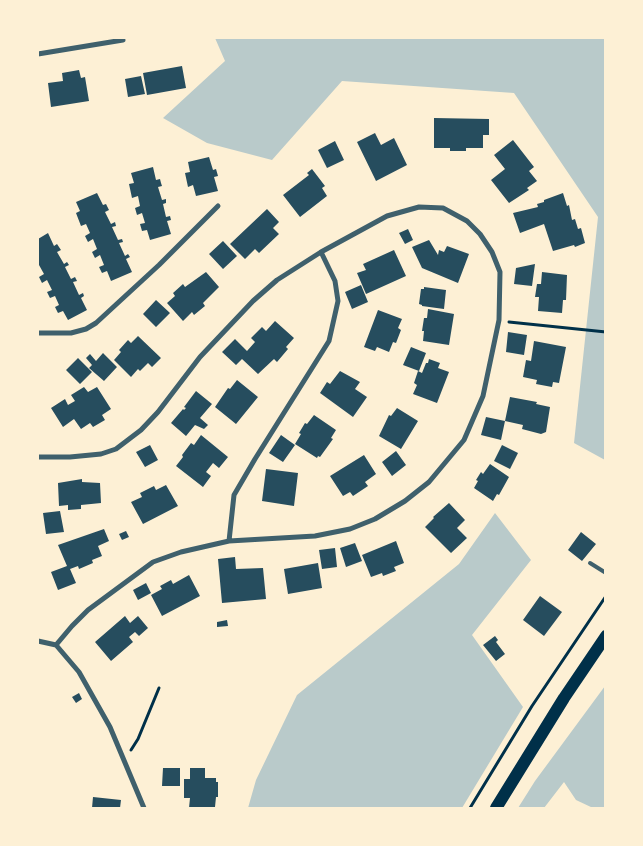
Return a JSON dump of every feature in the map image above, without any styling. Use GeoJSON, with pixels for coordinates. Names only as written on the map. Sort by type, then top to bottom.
{"type":"FeatureCollection","features":[{"type":"Feature","properties":{"kind":"main road"},"geometry":{"type":"LineString","coordinates":[[496,808],[564,698],[606,636]]}},
{"type":"Feature","properties":{"kind":"street"},"geometry":{"type":"LineString","coordinates":[[38,54],[123,40]]}},
{"type":"Feature","properties":{"kind":"street"},"geometry":{"type":"LineString","coordinates":[[38,332],[71,333],[86,329],[159,265],[218,206]]}},
{"type":"Feature","properties":{"kind":"street"},"geometry":{"type":"LineString","coordinates":[[38,457],[70,457],[100,454],[116,449],[141,430],[158,412],[200,356],[276,280],[321,252],[387,216],[419,207],[443,208],[467,221],[480,234],[492,252],[500,272],[499,320],[484,396],[464,440],[429,482],[405,501],[375,519],[350,529],[315,536],[229,541],[180,552],[153,562],[88,610],[56,645]]}},
{"type":"Feature","properties":{"kind":"street"},"geometry":{"type":"LineString","coordinates":[[229,541],[234,495],[329,341],[338,301],[335,281],[321,252]]}},
{"type":"Feature","properties":{"kind":"street"},"geometry":{"type":"LineString","coordinates":[[38,640],[56,645],[80,672],[110,727],[144,808]]}},
{"type":"Feature","properties":{"kind":"lane"},"geometry":{"type":"LineString","coordinates":[[590,563],[606,573]]}},
{"type":"Feature","properties":{"kind":"path"},"geometry":{"type":"LineString","coordinates":[[499,320],[525,325],[606,332]]}},
{"type":"Feature","properties":{"kind":"path"},"geometry":{"type":"LineString","coordinates":[[470,808],[532,706],[606,596]]}},
{"type":"Feature","properties":{"kind":"path"},"geometry":{"type":"LineString","coordinates":[[124,762],[138,740],[159,688]]}},
{"type":"Feature","properties":{"kind":"shaded area"},"geometry":{"type":"Polygon","coordinates":[[[215,38],[605,38],[605,460],[574,443],[598,217],[514,93],[342,81],[272,160],[207,143],[163,118],[225,61],[215,38]]]}},
{"type":"Feature","properties":{"kind":"shaded area"},"geometry":{"type":"Polygon","coordinates":[[[495,513],[531,560],[472,635],[523,707],[462,808],[248,808],[256,780],[297,695],[459,564],[495,513]]]}},
{"type":"Feature","properties":{"kind":"shaded area"},"geometry":{"type":"Polygon","coordinates":[[[605,686],[605,808],[593,808],[576,800],[564,782],[544,808],[518,808],[535,781],[605,686]]]}},
{"type":"Feature","properties":{"kind":"building"},"geometry":{"type":"Polygon","coordinates":[[[182,66],[186,88],[147,95],[143,73],[182,66]]]}},
{"type":"Feature","properties":{"kind":"building"},"geometry":{"type":"Polygon","coordinates":[[[79,70],[81,78],[85,77],[89,101],[51,107],[48,83],[63,81],[62,73],[79,70]]]}},
{"type":"Feature","properties":{"kind":"building"},"geometry":{"type":"Polygon","coordinates":[[[141,76],[145,94],[128,97],[125,79],[141,76]]]}},
{"type":"Feature","properties":{"kind":"building"},"geometry":{"type":"Polygon","coordinates":[[[434,118],[489,119],[489,135],[483,135],[483,148],[466,148],[466,151],[450,151],[450,148],[434,148],[434,118]]]}},
{"type":"Feature","properties":{"kind":"building"},"geometry":{"type":"Polygon","coordinates":[[[375,133],[381,145],[394,138],[407,165],[376,181],[357,142],[375,133]]]}},
{"type":"Feature","properties":{"kind":"building"},"geometry":{"type":"Polygon","coordinates":[[[513,140],[534,167],[529,171],[537,181],[527,188],[529,190],[509,203],[491,180],[505,169],[494,155],[513,140]]]}},
{"type":"Feature","properties":{"kind":"building"},"geometry":{"type":"Polygon","coordinates":[[[335,141],[344,160],[327,168],[318,150],[335,141]]]}},
{"type":"Feature","properties":{"kind":"building"},"geometry":{"type":"Polygon","coordinates":[[[209,157],[213,170],[216,169],[218,176],[214,177],[218,191],[196,196],[193,185],[188,187],[185,173],[190,172],[188,162],[209,157]]]}},
{"type":"Feature","properties":{"kind":"building"},"geometry":{"type":"Polygon","coordinates":[[[153,167],[156,180],[160,179],[162,186],[158,187],[162,200],[166,199],[166,203],[163,204],[166,217],[170,216],[171,220],[167,221],[171,234],[150,240],[147,230],[142,231],[140,224],[145,223],[142,213],[137,215],[135,208],[140,206],[138,196],[132,198],[129,184],[134,183],[131,173],[153,167]]]}},
{"type":"Feature","properties":{"kind":"building"},"geometry":{"type":"Polygon","coordinates":[[[312,169],[325,186],[322,188],[327,196],[300,217],[283,195],[309,175],[307,173],[312,169]]]}},
{"type":"Feature","properties":{"kind":"building"},"geometry":{"type":"Polygon","coordinates":[[[97,193],[103,205],[106,204],[109,210],[105,212],[111,224],[115,222],[116,226],[112,227],[118,240],[122,239],[123,242],[119,243],[125,256],[128,254],[130,257],[126,259],[132,272],[111,281],[107,271],[102,273],[99,267],[104,265],[100,255],[95,258],[92,252],[97,249],[93,239],[88,242],[85,236],[90,233],[86,224],[81,226],[76,213],[80,211],[76,202],[97,193]]]}},
{"type":"Feature","properties":{"kind":"building"},"geometry":{"type":"Polygon","coordinates":[[[563,193],[567,206],[569,205],[572,220],[575,219],[578,229],[581,228],[585,243],[553,251],[544,224],[520,233],[513,213],[538,207],[537,204],[544,202],[544,200],[563,193]]]}},
{"type":"Feature","properties":{"kind":"building"},"geometry":{"type":"Polygon","coordinates":[[[267,209],[279,222],[273,228],[279,234],[259,253],[255,249],[245,259],[230,244],[267,209]]]}},
{"type":"Feature","properties":{"kind":"building"},"geometry":{"type":"Polygon","coordinates":[[[408,229],[413,240],[405,244],[399,233],[408,229]]]}},
{"type":"Feature","properties":{"kind":"building"},"geometry":{"type":"Polygon","coordinates":[[[48,233],[54,246],[57,244],[61,250],[57,252],[64,264],[67,262],[69,265],[65,267],[71,279],[75,277],[77,281],[73,282],[79,295],[83,293],[84,296],[81,298],[87,310],[68,320],[63,311],[58,313],[55,307],[59,305],[55,296],[50,298],[47,292],[52,290],[47,280],[42,283],[39,277],[44,274],[38,266],[38,239],[48,233]]]}},
{"type":"Feature","properties":{"kind":"building"},"geometry":{"type":"Polygon","coordinates":[[[429,240],[438,255],[439,250],[444,252],[447,246],[469,254],[458,283],[422,268],[412,247],[429,240]]]}},
{"type":"Feature","properties":{"kind":"building"},"geometry":{"type":"Polygon","coordinates":[[[223,241],[237,256],[223,269],[209,254],[223,241]]]}},
{"type":"Feature","properties":{"kind":"building"},"geometry":{"type":"Polygon","coordinates":[[[394,250],[406,276],[366,294],[357,273],[366,270],[363,264],[394,250]]]}},
{"type":"Feature","properties":{"kind":"building"},"geometry":{"type":"Polygon","coordinates":[[[535,264],[532,286],[514,284],[516,268],[535,264]]]}},
{"type":"Feature","properties":{"kind":"building"},"geometry":{"type":"Polygon","coordinates":[[[206,272],[219,287],[203,303],[205,306],[194,315],[192,312],[183,321],[167,303],[175,296],[173,293],[183,284],[185,287],[206,272]]]}},
{"type":"Feature","properties":{"kind":"building"},"geometry":{"type":"Polygon","coordinates":[[[542,272],[567,275],[566,300],[563,300],[562,313],[538,311],[539,297],[535,297],[537,284],[541,284],[542,272]]]}},
{"type":"Feature","properties":{"kind":"building"},"geometry":{"type":"Polygon","coordinates":[[[361,285],[368,302],[352,309],[345,292],[361,285]]]}},
{"type":"Feature","properties":{"kind":"building"},"geometry":{"type":"Polygon","coordinates":[[[424,287],[446,290],[444,309],[419,304],[421,289],[424,289],[424,287]]]}},
{"type":"Feature","properties":{"kind":"building"},"geometry":{"type":"Polygon","coordinates":[[[156,300],[170,313],[156,327],[143,314],[156,300]]]}},
{"type":"Feature","properties":{"kind":"building"},"geometry":{"type":"Polygon","coordinates":[[[428,309],[454,314],[449,345],[423,341],[424,318],[427,318],[428,309]]]}},
{"type":"Feature","properties":{"kind":"building"},"geometry":{"type":"Polygon","coordinates":[[[378,310],[402,319],[398,328],[401,330],[396,343],[393,342],[389,352],[377,347],[375,351],[364,347],[378,310]]]}},
{"type":"Feature","properties":{"kind":"building"},"geometry":{"type":"Polygon","coordinates":[[[275,321],[294,338],[277,362],[274,359],[258,374],[242,359],[236,365],[222,352],[235,339],[247,351],[255,342],[251,338],[262,327],[266,331],[275,321]]]}},
{"type":"Feature","properties":{"kind":"building"},"geometry":{"type":"Polygon","coordinates":[[[508,332],[527,335],[524,355],[506,352],[508,332]]]}},
{"type":"Feature","properties":{"kind":"building"},"geometry":{"type":"Polygon","coordinates":[[[138,336],[161,358],[152,367],[148,363],[140,371],[138,369],[131,377],[114,360],[121,352],[119,350],[128,340],[131,343],[138,336]]]}},
{"type":"Feature","properties":{"kind":"building"},"geometry":{"type":"Polygon","coordinates":[[[534,341],[566,347],[559,383],[553,382],[552,387],[536,384],[537,380],[523,377],[526,360],[531,361],[534,341]]]}},
{"type":"Feature","properties":{"kind":"building"},"geometry":{"type":"Polygon","coordinates":[[[411,347],[426,353],[419,371],[403,365],[411,347]]]}},
{"type":"Feature","properties":{"kind":"building"},"geometry":{"type":"Polygon","coordinates":[[[103,353],[117,367],[104,381],[89,368],[92,365],[86,358],[90,354],[96,361],[103,353]]]}},
{"type":"Feature","properties":{"kind":"building"},"geometry":{"type":"Polygon","coordinates":[[[78,358],[92,372],[80,384],[66,370],[78,358]]]}},
{"type":"Feature","properties":{"kind":"building"},"geometry":{"type":"Polygon","coordinates":[[[429,359],[440,363],[438,368],[449,372],[437,403],[413,394],[417,385],[414,383],[418,371],[422,373],[429,359]]]}},
{"type":"Feature","properties":{"kind":"building"},"geometry":{"type":"Polygon","coordinates":[[[340,371],[360,382],[355,389],[367,397],[353,417],[320,393],[327,382],[330,384],[340,371]]]}},
{"type":"Feature","properties":{"kind":"building"},"geometry":{"type":"Polygon","coordinates":[[[237,380],[258,397],[236,424],[215,407],[228,388],[230,389],[237,380]]]}},
{"type":"Feature","properties":{"kind":"building"},"geometry":{"type":"Polygon","coordinates":[[[84,387],[88,392],[97,387],[111,409],[102,415],[105,420],[93,427],[90,423],[81,429],[74,419],[63,427],[51,408],[65,399],[68,405],[75,401],[71,395],[84,387]]]}},
{"type":"Feature","properties":{"kind":"building"},"geometry":{"type":"Polygon","coordinates":[[[196,391],[212,404],[200,418],[208,425],[204,429],[195,425],[186,436],[171,423],[186,408],[184,407],[196,391]]]}},
{"type":"Feature","properties":{"kind":"building"},"geometry":{"type":"Polygon","coordinates":[[[510,397],[537,402],[536,404],[550,407],[546,432],[541,434],[522,429],[523,425],[505,421],[510,397]]]}},
{"type":"Feature","properties":{"kind":"building"},"geometry":{"type":"Polygon","coordinates":[[[397,408],[418,421],[401,449],[379,436],[389,415],[391,416],[397,408]]]}},
{"type":"Feature","properties":{"kind":"building"},"geometry":{"type":"Polygon","coordinates":[[[314,415],[336,430],[331,438],[333,439],[320,457],[318,456],[317,458],[295,444],[305,423],[307,424],[314,415]]]}},
{"type":"Feature","properties":{"kind":"building"},"geometry":{"type":"Polygon","coordinates":[[[486,417],[505,421],[501,440],[481,435],[486,417]]]}},
{"type":"Feature","properties":{"kind":"building"},"geometry":{"type":"Polygon","coordinates":[[[201,435],[228,457],[219,468],[213,463],[206,472],[211,476],[203,487],[176,466],[191,443],[194,445],[201,435]]]}},
{"type":"Feature","properties":{"kind":"building"},"geometry":{"type":"Polygon","coordinates":[[[281,435],[295,445],[283,462],[269,453],[281,435]]]}},
{"type":"Feature","properties":{"kind":"building"},"geometry":{"type":"Polygon","coordinates":[[[150,445],[158,460],[145,467],[136,452],[150,445]]]}},
{"type":"Feature","properties":{"kind":"building"},"geometry":{"type":"Polygon","coordinates":[[[502,445],[518,453],[510,469],[494,461],[502,445]]]}},
{"type":"Feature","properties":{"kind":"building"},"geometry":{"type":"Polygon","coordinates":[[[396,451],[406,465],[392,476],[382,462],[396,451]]]}},
{"type":"Feature","properties":{"kind":"building"},"geometry":{"type":"Polygon","coordinates":[[[364,455],[376,474],[365,482],[368,486],[353,496],[350,492],[343,496],[330,476],[364,455]]]}},
{"type":"Feature","properties":{"kind":"building"},"geometry":{"type":"Polygon","coordinates":[[[490,464],[509,477],[499,495],[497,494],[493,501],[474,488],[481,472],[483,474],[490,464]]]}},
{"type":"Feature","properties":{"kind":"building"},"geometry":{"type":"Polygon","coordinates":[[[266,469],[298,473],[294,506],[262,501],[266,469]]]}},
{"type":"Feature","properties":{"kind":"building"},"geometry":{"type":"Polygon","coordinates":[[[82,479],[82,482],[100,483],[101,503],[81,505],[81,509],[68,510],[68,505],[59,506],[58,483],[82,479]]]}},
{"type":"Feature","properties":{"kind":"building"},"geometry":{"type":"Polygon","coordinates":[[[166,485],[178,506],[143,524],[131,502],[142,497],[140,493],[154,486],[156,490],[166,485]]]}},
{"type":"Feature","properties":{"kind":"building"},"geometry":{"type":"Polygon","coordinates":[[[449,503],[465,520],[457,528],[467,538],[451,553],[425,527],[449,503]]]}},
{"type":"Feature","properties":{"kind":"building"},"geometry":{"type":"Polygon","coordinates":[[[60,511],[64,532],[46,534],[43,513],[60,511]]]}},
{"type":"Feature","properties":{"kind":"building"},"geometry":{"type":"Polygon","coordinates":[[[104,529],[109,541],[98,546],[102,556],[92,560],[93,563],[79,569],[78,566],[70,569],[76,583],[58,590],[51,572],[67,566],[58,545],[104,529]]]}},
{"type":"Feature","properties":{"kind":"building"},"geometry":{"type":"Polygon","coordinates":[[[126,531],[129,537],[122,540],[119,534],[126,531]]]}},
{"type":"Feature","properties":{"kind":"building"},"geometry":{"type":"Polygon","coordinates":[[[581,532],[596,544],[582,561],[568,550],[581,532]]]}},
{"type":"Feature","properties":{"kind":"building"},"geometry":{"type":"Polygon","coordinates":[[[396,541],[404,563],[394,567],[396,571],[383,576],[382,573],[371,577],[362,555],[396,541]]]}},
{"type":"Feature","properties":{"kind":"building"},"geometry":{"type":"Polygon","coordinates":[[[355,543],[362,561],[346,567],[340,548],[355,543]]]}},
{"type":"Feature","properties":{"kind":"building"},"geometry":{"type":"Polygon","coordinates":[[[335,548],[337,567],[322,569],[319,550],[335,548]]]}},
{"type":"Feature","properties":{"kind":"building"},"geometry":{"type":"Polygon","coordinates":[[[235,557],[236,569],[263,568],[266,599],[222,603],[218,559],[235,557]]]}},
{"type":"Feature","properties":{"kind":"building"},"geometry":{"type":"Polygon","coordinates":[[[318,563],[322,588],[288,594],[284,569],[318,563]]]}},
{"type":"Feature","properties":{"kind":"building"},"geometry":{"type":"Polygon","coordinates":[[[189,575],[200,596],[162,616],[151,595],[162,589],[160,586],[171,580],[173,584],[189,575]]]}},
{"type":"Feature","properties":{"kind":"building"},"geometry":{"type":"Polygon","coordinates":[[[146,583],[151,593],[138,600],[133,590],[146,583]]]}},
{"type":"Feature","properties":{"kind":"building"},"geometry":{"type":"Polygon","coordinates":[[[540,596],[562,612],[544,636],[523,620],[540,596]]]}},
{"type":"Feature","properties":{"kind":"building"},"geometry":{"type":"Polygon","coordinates":[[[125,616],[130,623],[138,616],[148,628],[139,636],[135,632],[129,637],[133,642],[111,661],[95,642],[125,616]]]}},
{"type":"Feature","properties":{"kind":"building"},"geometry":{"type":"Polygon","coordinates":[[[227,620],[228,626],[217,627],[217,622],[227,620]]]}},
{"type":"Feature","properties":{"kind":"building"},"geometry":{"type":"Polygon","coordinates":[[[495,636],[498,640],[496,642],[505,654],[496,661],[483,645],[495,636]]]}},
{"type":"Feature","properties":{"kind":"building"},"geometry":{"type":"Polygon","coordinates":[[[79,693],[82,699],[76,703],[72,697],[79,693]]]}},
{"type":"Feature","properties":{"kind":"building"},"geometry":{"type":"Polygon","coordinates":[[[163,768],[180,768],[180,786],[162,786],[163,768]]]}},
{"type":"Feature","properties":{"kind":"building"},"geometry":{"type":"Polygon","coordinates":[[[190,768],[205,768],[205,778],[216,778],[216,782],[218,782],[218,797],[216,797],[215,807],[189,808],[190,798],[184,798],[184,779],[190,779],[190,768]]]}},
{"type":"Feature","properties":{"kind":"building"},"geometry":{"type":"Polygon","coordinates":[[[93,797],[121,800],[120,808],[92,808],[93,797]]]}}]}
